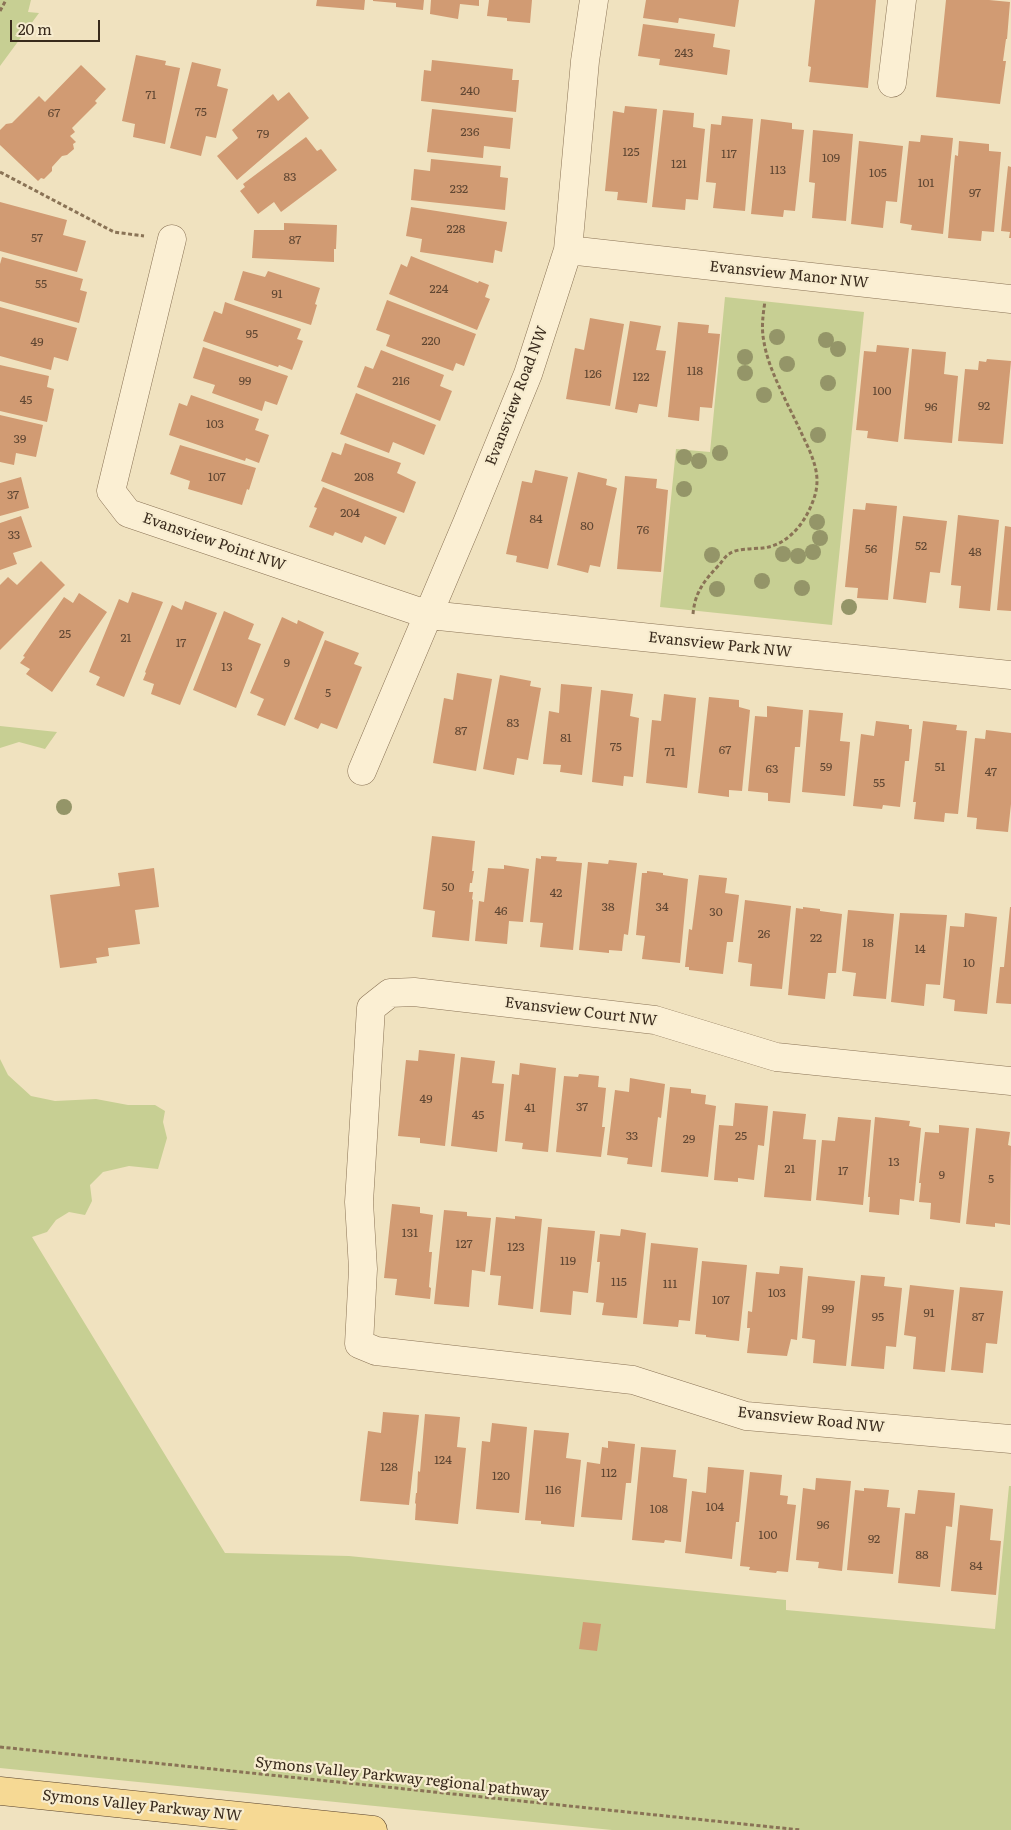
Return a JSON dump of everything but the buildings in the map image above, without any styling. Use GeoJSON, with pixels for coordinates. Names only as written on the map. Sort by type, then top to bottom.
{"type":"FeatureCollection","features":[{"type":"Feature","properties":{"kind":"main road","name":"Symons Valley Parkway NW"},"geometry":{"type":"LineString","coordinates":[[0,1791],[373,1830]]}},
{"type":"Feature","properties":{"kind":"street","name":"Evansview Road NW"},"geometry":{"type":"LineString","coordinates":[[362,771],[429,615],[528,374],[568,250],[585,62],[594,0]]}},
{"type":"Feature","properties":{"kind":"street"},"geometry":{"type":"LineString","coordinates":[[892,83],[902,0]]}},
{"type":"Feature","properties":{"kind":"street","name":"Evansview Point NW"},"geometry":{"type":"LineString","coordinates":[[172,239],[111,491],[128,513],[429,615]]}},
{"type":"Feature","properties":{"kind":"street","name":"Evansview Manor NW"},"geometry":{"type":"LineString","coordinates":[[568,250],[1011,299]]}},
{"type":"Feature","properties":{"kind":"street","name":"Evansview Park NW"},"geometry":{"type":"LineString","coordinates":[[429,615],[1011,675]]}},
{"type":"Feature","properties":{"kind":"street","name":"Evansview Court NW"},"geometry":{"type":"LineString","coordinates":[[376,1350],[359,1344],[363,1269],[359,1202],[371,1008],[390,993],[414,992],[655,1020],[776,1057],[1011,1081]]}},
{"type":"Feature","properties":{"kind":"street","name":"Evansview Road NW"},"geometry":{"type":"LineString","coordinates":[[376,1350],[632,1380],[746,1416],[1011,1439]]}},
{"type":"Feature","properties":{"kind":"path"},"geometry":{"type":"LineString","coordinates":[[0,11],[6,0]]}},
{"type":"Feature","properties":{"kind":"path"},"geometry":{"type":"LineString","coordinates":[[0,172],[114,232],[172,239]]}},
{"type":"Feature","properties":{"kind":"path"},"geometry":{"type":"LineString","coordinates":[[690,642],[694,604],[702,584],[730,553],[768,548],[791,536],[803,522],[816,492],[817,474],[812,453],[784,396],[764,343],[762,324],[765,299],[790,275]]}},
{"type":"Feature","properties":{"kind":"path","name":"Symons Valley Parkway regional pathway"},"geometry":{"type":"LineString","coordinates":[[0,1748],[801,1830]]}},
{"type":"Feature","properties":{"kind":"green space"},"geometry":{"type":"Polygon","coordinates":[[[0,0],[31,0],[28,12],[39,13],[0,66],[0,0]]]}},
{"type":"Feature","properties":{"kind":"green space"},"geometry":{"type":"Polygon","coordinates":[[[725,297],[864,312],[832,625],[660,607],[676,449],[710,452],[725,297]]]}},
{"type":"Feature","properties":{"kind":"green space"},"geometry":{"type":"Polygon","coordinates":[[[0,726],[57,732],[45,749],[19,742],[0,748],[0,726]]]}},
{"type":"Feature","properties":{"kind":"green space"},"geometry":{"type":"Polygon","coordinates":[[[0,1059],[8,1075],[31,1096],[55,1101],[96,1099],[128,1105],[155,1105],[165,1111],[163,1122],[167,1138],[158,1169],[129,1166],[103,1172],[90,1185],[92,1201],[85,1215],[69,1212],[56,1220],[47,1232],[32,1237],[225,1553],[349,1556],[786,1600],[786,1610],[995,1629],[1009,1486],[1011,1486],[1011,1830],[612,1830],[0,1768],[0,1059]]]}}]}
